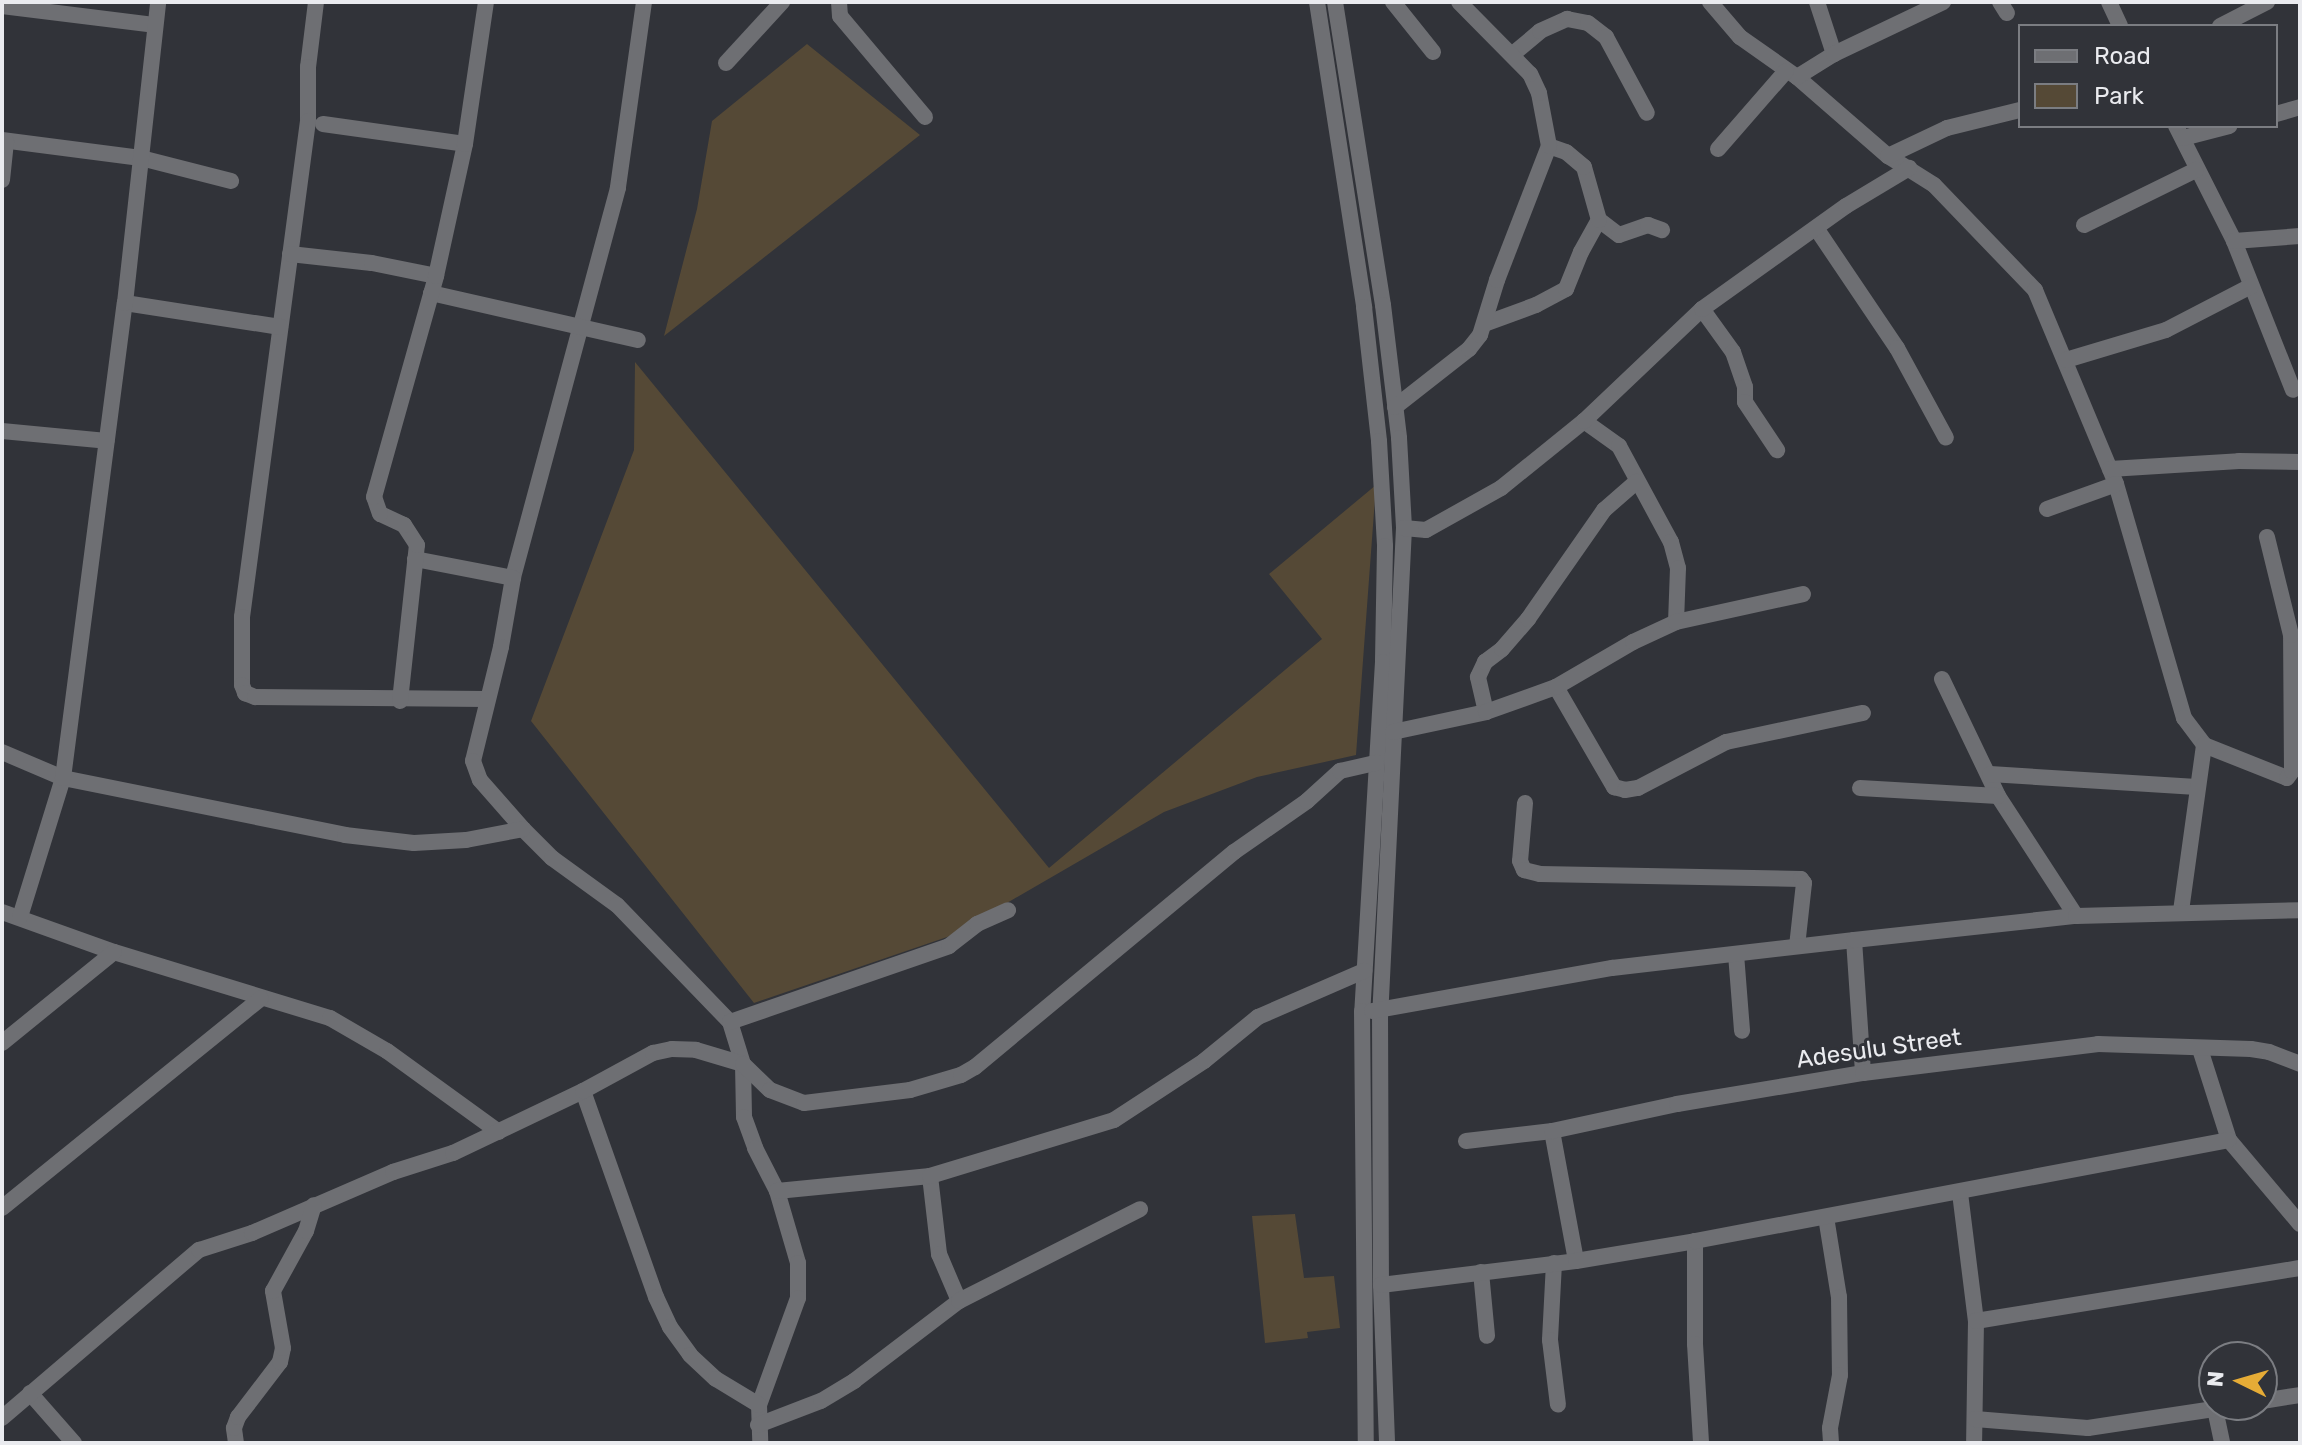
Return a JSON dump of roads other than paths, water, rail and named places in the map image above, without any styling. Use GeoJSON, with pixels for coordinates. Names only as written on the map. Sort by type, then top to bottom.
{"type":"FeatureCollection","features":[{"type":"Feature","properties":{"kind":"street"},"geometry":{"type":"LineString","coordinates":[[20,917],[63,778],[125,303],[158,2]]}},
{"type":"Feature","properties":{"kind":"street"},"geometry":{"type":"LineString","coordinates":[[316,2],[308,67],[308,121],[242,617],[243,690],[255,697],[400,701],[442,697],[486,699]]}},
{"type":"Feature","properties":{"kind":"street"},"geometry":{"type":"LineString","coordinates":[[400,701],[417,545],[411,531],[380,514],[374,497],[433,284],[465,144],[486,2]]}},
{"type":"Feature","properties":{"kind":"street"},"geometry":{"type":"LineString","coordinates":[[644,2],[618,188],[513,578],[474,768],[523,829],[552,858],[617,905],[730,1022],[743,1064],[744,1117],[755,1148],[777,1191],[798,1263],[798,1298],[759,1405],[760,1443]]}},
{"type":"Feature","properties":{"kind":"street"},"geometry":{"type":"LineString","coordinates":[[726,63],[782,2]]}},
{"type":"Feature","properties":{"kind":"street"},"geometry":{"type":"LineString","coordinates":[[839,2],[840,16],[925,117]]}},
{"type":"Feature","properties":{"kind":"street"},"geometry":{"type":"LineString","coordinates":[[1317,2],[1362,292],[1379,441],[1385,546],[1383,662],[1362,1011],[1366,1443]]}},
{"type":"Feature","properties":{"kind":"street"},"geometry":{"type":"LineString","coordinates":[[1335,2],[1381,290],[1395,407],[1404,528],[1380,1011],[1381,1285],[1387,1443]]}},
{"type":"Feature","properties":{"kind":"street"},"geometry":{"type":"LineString","coordinates":[[1393,2],[1433,52]]}},
{"type":"Feature","properties":{"kind":"street"},"geometry":{"type":"LineString","coordinates":[[1395,407],[1469,349],[1487,323],[1497,280],[1549,146],[1539,93],[1513,54],[1459,2]]}},
{"type":"Feature","properties":{"kind":"street"},"geometry":{"type":"LineString","coordinates":[[1710,2],[1727,26],[1792,74],[1888,156],[1934,185],[2035,290],[2113,477],[2184,718],[2204,745],[2278,778],[2287,778],[2292,771],[2291,635],[2267,537]]}},
{"type":"Feature","properties":{"kind":"street"},"geometry":{"type":"LineString","coordinates":[[1817,2],[1834,54]]}},
{"type":"Feature","properties":{"kind":"street"},"geometry":{"type":"LineString","coordinates":[[1718,149],[1792,74],[1943,2]]}},
{"type":"Feature","properties":{"kind":"street"},"geometry":{"type":"LineString","coordinates":[[2109,2],[2119,24]]}},
{"type":"Feature","properties":{"kind":"street"},"geometry":{"type":"LineString","coordinates":[[2224,24],[2267,2]]}},
{"type":"Feature","properties":{"kind":"street"},"geometry":{"type":"LineString","coordinates":[[2,6],[154,25]]}},
{"type":"Feature","properties":{"kind":"street"},"geometry":{"type":"LineString","coordinates":[[1513,54],[1540,31],[1567,19],[1588,23],[1606,37],[1647,113]]}},
{"type":"Feature","properties":{"kind":"street"},"geometry":{"type":"LineString","coordinates":[[2278,113],[2300,107]]}},
{"type":"Feature","properties":{"kind":"street"},"geometry":{"type":"LineString","coordinates":[[1888,156],[1947,128],[2018,110]]}},
{"type":"Feature","properties":{"kind":"street"},"geometry":{"type":"LineString","coordinates":[[323,124],[465,144]]}},
{"type":"Feature","properties":{"kind":"street"},"geometry":{"type":"LineString","coordinates":[[2212,128],[2179,132],[2234,241],[2293,390]]}},
{"type":"Feature","properties":{"kind":"street"},"geometry":{"type":"LineString","coordinates":[[2,180],[4,140],[141,158],[231,181]]}},
{"type":"Feature","properties":{"kind":"street"},"geometry":{"type":"LineString","coordinates":[[1549,146],[1566,152],[1584,167],[1599,220],[1619,235],[1648,225],[1662,230]]}},
{"type":"Feature","properties":{"kind":"street"},"geometry":{"type":"LineString","coordinates":[[1404,528],[1426,530],[1501,488],[1584,421],[1702,309],[1816,228],[1909,168]]}},
{"type":"Feature","properties":{"kind":"street"},"geometry":{"type":"LineString","coordinates":[[2084,225],[2196,170]]}},
{"type":"Feature","properties":{"kind":"street"},"geometry":{"type":"LineString","coordinates":[[1487,323],[1536,305],[1566,289],[1581,252],[1599,220]]}},
{"type":"Feature","properties":{"kind":"street"},"geometry":{"type":"LineString","coordinates":[[1816,228],[1897,348],[1946,438]]}},
{"type":"Feature","properties":{"kind":"street"},"geometry":{"type":"LineString","coordinates":[[2234,241],[2300,236]]}},
{"type":"Feature","properties":{"kind":"street"},"geometry":{"type":"LineString","coordinates":[[290,254],[372,263],[581,327],[638,340]]}},
{"type":"Feature","properties":{"kind":"street"},"geometry":{"type":"LineString","coordinates":[[2066,360],[2166,330],[2251,286]]}},
{"type":"Feature","properties":{"kind":"street"},"geometry":{"type":"LineString","coordinates":[[125,303],[280,327]]}},
{"type":"Feature","properties":{"kind":"street"},"geometry":{"type":"LineString","coordinates":[[1702,309],[1733,352],[1745,387],[1745,402],[1777,450]]}},
{"type":"Feature","properties":{"kind":"street"},"geometry":{"type":"LineString","coordinates":[[1584,421],[1619,446],[1671,542],[1678,568],[1676,622]]}},
{"type":"Feature","properties":{"kind":"street"},"geometry":{"type":"LineString","coordinates":[[2,431],[107,441]]}},
{"type":"Feature","properties":{"kind":"street"},"geometry":{"type":"LineString","coordinates":[[2047,509],[2113,477],[2239,461],[2300,462]]}},
{"type":"Feature","properties":{"kind":"street"},"geometry":{"type":"LineString","coordinates":[[1486,712],[1478,677],[1485,662],[1502,649],[1528,619],[1604,510],[1636,482]]}},
{"type":"Feature","properties":{"kind":"street"},"geometry":{"type":"LineString","coordinates":[[415,559],[513,578]]}},
{"type":"Feature","properties":{"kind":"street"},"geometry":{"type":"LineString","coordinates":[[1393,732],[1486,712],[1556,687],[1607,656],[1676,622],[1803,594]]}},
{"type":"Feature","properties":{"kind":"street"},"geometry":{"type":"LineString","coordinates":[[1942,679],[1998,796],[2076,916]]}},
{"type":"Feature","properties":{"kind":"street"},"geometry":{"type":"LineString","coordinates":[[1556,687],[1614,787],[1625,790],[1638,788],[1726,742],[1863,713]]}},
{"type":"Feature","properties":{"kind":"street"},"geometry":{"type":"LineString","coordinates":[[2181,911],[2204,745]]}},
{"type":"Feature","properties":{"kind":"street"},"geometry":{"type":"LineString","coordinates":[[2,752],[63,778],[345,835],[414,843],[466,840],[523,829]]}},
{"type":"Feature","properties":{"kind":"street"},"geometry":{"type":"LineString","coordinates":[[2,1418],[199,1250],[252,1233],[314,1205],[499,1132],[653,1053],[672,1049],[696,1050],[743,1064],[770,1090],[804,1103],[910,1090],[961,1075],[975,1067],[1234,852],[1307,801],[1340,771],[1376,763]]}},
{"type":"Feature","properties":{"kind":"street"},"geometry":{"type":"LineString","coordinates":[[1990,774],[2197,787]]}},
{"type":"Feature","properties":{"kind":"street"},"geometry":{"type":"LineString","coordinates":[[1860,788],[1998,796]]}},
{"type":"Feature","properties":{"kind":"street"},"geometry":{"type":"LineString","coordinates":[[1525,803],[1520,861],[1524,870],[1540,874],[1801,879],[1804,883],[1797,946]]}},
{"type":"Feature","properties":{"kind":"street"},"geometry":{"type":"LineString","coordinates":[[1362,1011],[1380,1011],[1612,968],[1797,946],[2076,916],[2298,905]]}},
{"type":"Feature","properties":{"kind":"street"},"geometry":{"type":"LineString","coordinates":[[730,1022],[949,946],[977,924],[1008,910]]}},
{"type":"Feature","properties":{"kind":"street"},"geometry":{"type":"LineString","coordinates":[[2,912],[114,952],[330,1018],[387,1051],[499,1132]]}},
{"type":"Feature","properties":{"kind":"street"},"geometry":{"type":"LineString","coordinates":[[1854,940],[1863,1073]]}},
{"type":"Feature","properties":{"kind":"street"},"geometry":{"type":"LineString","coordinates":[[2,1043],[114,952]]}},
{"type":"Feature","properties":{"kind":"street"},"geometry":{"type":"LineString","coordinates":[[1736,954],[1742,1031]]}},
{"type":"Feature","properties":{"kind":"street"},"geometry":{"type":"LineString","coordinates":[[777,1191],[930,1176],[1114,1120],[1204,1061],[1258,1017],[1364,971]]}},
{"type":"Feature","properties":{"kind":"street"},"geometry":{"type":"LineString","coordinates":[[2,1208],[261,998]]}},
{"type":"Feature","properties":{"kind":"street","name":"Adesulu Street"},"geometry":{"type":"LineString","coordinates":[[1466,1141],[1552,1131],[1677,1104],[1863,1073],[2098,1044],[2269,1052],[2300,1064]]}},
{"type":"Feature","properties":{"kind":"street"},"geometry":{"type":"LineString","coordinates":[[2200,1049],[2229,1140],[2300,1224]]}},
{"type":"Feature","properties":{"kind":"street"},"geometry":{"type":"LineString","coordinates":[[583,1091],[656,1297],[670,1327],[690,1355],[716,1379],[759,1405]]}},
{"type":"Feature","properties":{"kind":"street"},"geometry":{"type":"LineString","coordinates":[[1552,1131],[1576,1261]]}},
{"type":"Feature","properties":{"kind":"street"},"geometry":{"type":"LineString","coordinates":[[1381,1285],[1576,1261],[1695,1241],[2229,1140]]}},
{"type":"Feature","properties":{"kind":"street"},"geometry":{"type":"LineString","coordinates":[[930,1176],[939,1254],[959,1301]]}},
{"type":"Feature","properties":{"kind":"street"},"geometry":{"type":"LineString","coordinates":[[1960,1193],[1976,1321],[1974,1443]]}},
{"type":"Feature","properties":{"kind":"street"},"geometry":{"type":"LineString","coordinates":[[236,1443],[234,1428],[238,1417],[280,1362],[283,1340],[273,1291],[306,1231],[314,1205]]}},
{"type":"Feature","properties":{"kind":"street"},"geometry":{"type":"LineString","coordinates":[[758,1425],[821,1401],[854,1381],[959,1301],[1140,1209]]}},
{"type":"Feature","properties":{"kind":"street"},"geometry":{"type":"LineString","coordinates":[[1826,1217],[1839,1297],[1840,1375],[1833,1402],[1831,1443]]}},
{"type":"Feature","properties":{"kind":"street"},"geometry":{"type":"LineString","coordinates":[[1695,1241],[1695,1344],[1701,1443]]}},
{"type":"Feature","properties":{"kind":"street"},"geometry":{"type":"LineString","coordinates":[[1554,1263],[1550,1340],[1558,1405]]}},
{"type":"Feature","properties":{"kind":"street"},"geometry":{"type":"LineString","coordinates":[[1976,1321],[2300,1268]]}},
{"type":"Feature","properties":{"kind":"street"},"geometry":{"type":"LineString","coordinates":[[1481,1272],[1487,1336]]}},
{"type":"Feature","properties":{"kind":"street"},"geometry":{"type":"LineString","coordinates":[[30,1393],[74,1443]]}},
{"type":"Feature","properties":{"kind":"street"},"geometry":{"type":"LineString","coordinates":[[2278,1398],[2300,1395]]}},
{"type":"Feature","properties":{"kind":"street"},"geometry":{"type":"LineString","coordinates":[[1975,1419],[2090,1436],[2198,1413]]}},
{"type":"Feature","properties":{"kind":"street"},"geometry":{"type":"LineString","coordinates":[[2217,1421],[2222,1443]]}}]}
